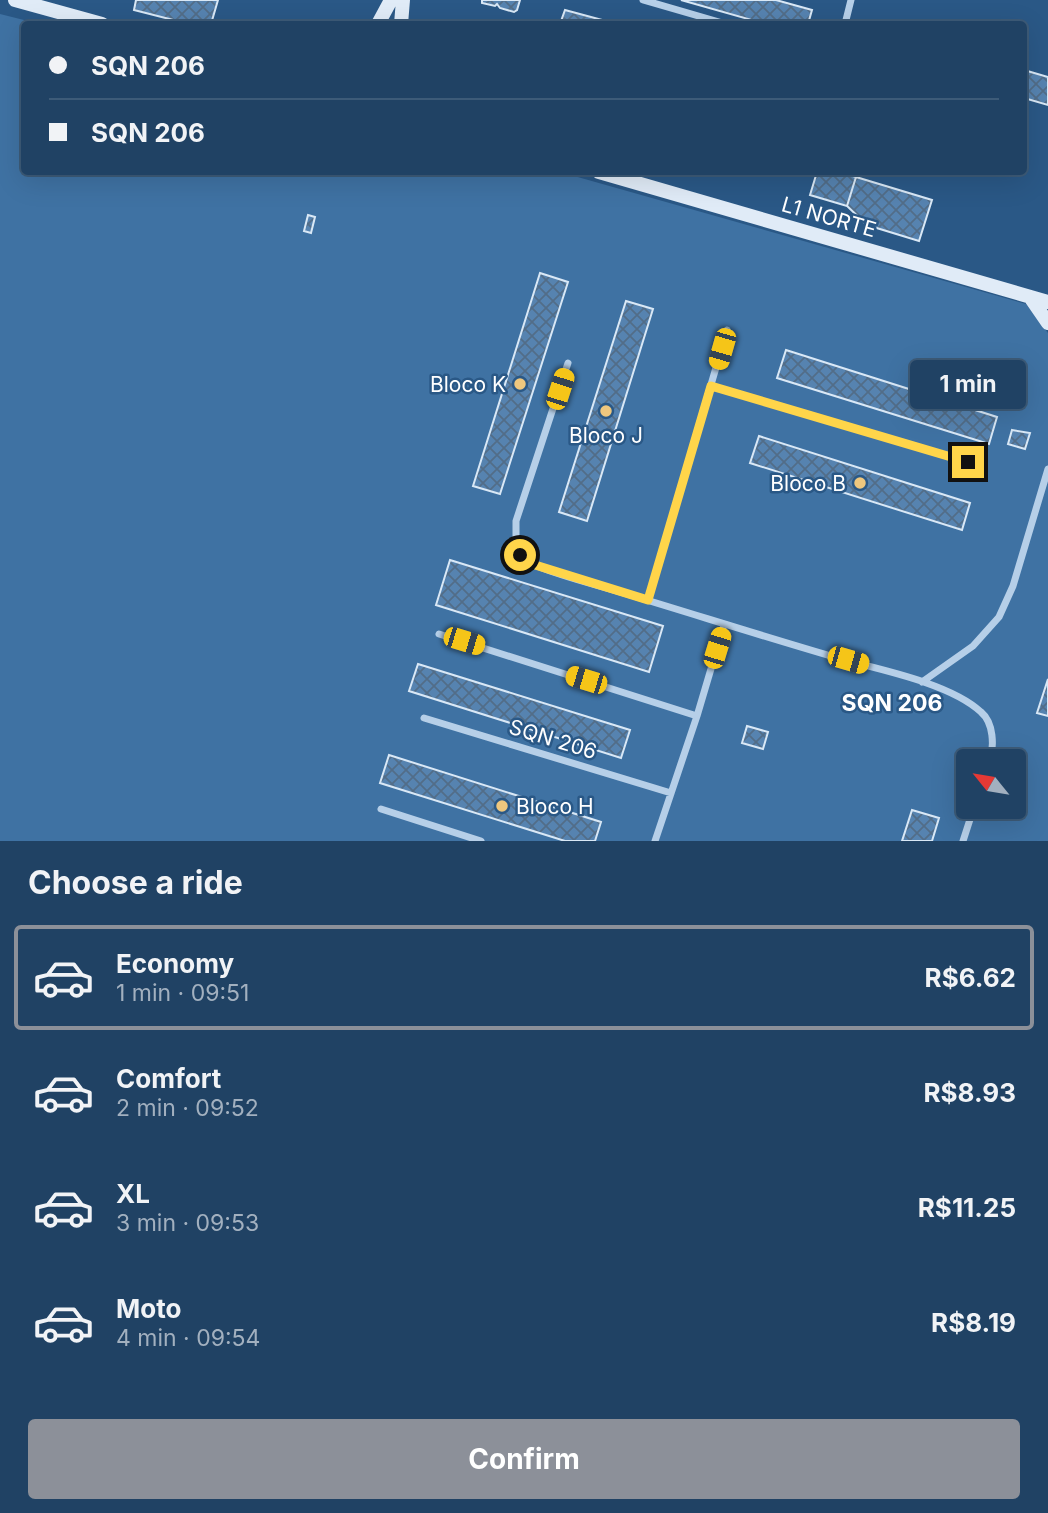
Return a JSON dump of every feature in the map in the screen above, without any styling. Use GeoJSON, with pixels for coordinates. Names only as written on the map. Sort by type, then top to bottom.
{"type":"FeatureCollection","features":[{"type":"Feature","properties":{"kind":"street"},"geometry":{"type":"LineString","coordinates":[[15,0],[91,21]]}},
{"type":"Feature","properties":{"kind":"street"},"geometry":{"type":"LineString","coordinates":[[380,21],[391,0]]}},
{"type":"Feature","properties":{"kind":"street"},"geometry":{"type":"LineString","coordinates":[[401,21],[403,0]]}},
{"type":"Feature","properties":{"kind":"street"},"geometry":{"type":"LineString","coordinates":[[643,0],[716,21]]}},
{"type":"Feature","properties":{"kind":"street"},"geometry":{"type":"LineString","coordinates":[[846,21],[851,0]]}},
{"type":"Feature","properties":{"kind":"street","name":"L1 NORTE"},"geometry":{"type":"LineString","coordinates":[[609,175],[1048,302]]}},
{"type":"Feature","properties":{"kind":"street"},"geometry":{"type":"LineString","coordinates":[[1030,298],[1048,323]]}},
{"type":"Feature","properties":{"kind":"street"},"geometry":{"type":"LineString","coordinates":[[648,600],[727,330]]}},
{"type":"Feature","properties":{"kind":"street"},"geometry":{"type":"LineString","coordinates":[[568,363],[516,521],[516,549],[524,560],[724,625],[922,682],[959,698],[982,712],[988,722],[993,749]]}},
{"type":"Feature","properties":{"kind":"street"},"geometry":{"type":"LineString","coordinates":[[711,386],[968,462]]}},
{"type":"Feature","properties":{"kind":"street"},"geometry":{"type":"LineString","coordinates":[[922,682],[973,646],[999,617],[1013,586],[1048,469]]}},
{"type":"Feature","properties":{"kind":"street"},"geometry":{"type":"LineString","coordinates":[[655,841],[724,625]]}},
{"type":"Feature","properties":{"kind":"street"},"geometry":{"type":"LineString","coordinates":[[439,634],[697,716]]}},
{"type":"Feature","properties":{"kind":"street","name":"SQN 206"},"geometry":{"type":"LineString","coordinates":[[424,718],[671,793]]}},
{"type":"Feature","properties":{"kind":"street"},"geometry":{"type":"LineString","coordinates":[[381,809],[481,841]]}},
{"type":"Feature","properties":{"kind":"street"},"geometry":{"type":"LineString","coordinates":[[963,841],[970,819]]}},
{"type":"Feature","properties":{"kind":"shaded area"},"geometry":{"type":"Polygon","coordinates":[[[0,14],[28,21],[21,21],[21,175],[571,175],[1026,304],[1048,333],[1048,841],[0,841],[0,14]]]}},
{"type":"Feature","properties":{"kind":"building"},"geometry":{"type":"Polygon","coordinates":[[[136,0],[218,0],[212,21],[177,21],[134,10],[136,0]]]}},
{"type":"Feature","properties":{"kind":"building"},"geometry":{"type":"Polygon","coordinates":[[[482,0],[520,0],[514,12],[500,8],[497,4],[495,6],[482,3],[482,0]]]}},
{"type":"Feature","properties":{"kind":"building"},"geometry":{"type":"Polygon","coordinates":[[[681,0],[776,0],[812,10],[809,21],[755,21],[681,0]]]}},
{"type":"Feature","properties":{"kind":"building"},"geometry":{"type":"Polygon","coordinates":[[[565,10],[606,21],[561,21],[565,10]]]}},
{"type":"Feature","properties":{"kind":"building"},"geometry":{"type":"Polygon","coordinates":[[[1027,71],[1048,77],[1048,105],[1027,99],[1027,71]]]}},
{"type":"Feature","properties":{"kind":"building"},"geometry":{"type":"Polygon","coordinates":[[[816,175],[856,177],[847,206],[810,195],[816,175]]]}},
{"type":"Feature","properties":{"kind":"building"},"geometry":{"type":"Polygon","coordinates":[[[856,177],[932,200],[919,241],[867,225],[847,206],[856,177]]]}},
{"type":"Feature","properties":{"kind":"building"},"geometry":{"type":"Polygon","coordinates":[[[308,215],[315,217],[311,233],[304,231],[308,215]]]}},
{"type":"Feature","properties":{"kind":"building","name":"Bloco K"},"geometry":{"type":"Polygon","coordinates":[[[540,273],[568,282],[500,494],[473,486],[540,273]]]}},
{"type":"Feature","properties":{"kind":"building","name":"Bloco J"},"geometry":{"type":"Polygon","coordinates":[[[626,301],[653,309],[587,521],[559,512],[626,301]]]}},
{"type":"Feature","properties":{"kind":"building"},"geometry":{"type":"Polygon","coordinates":[[[786,350],[997,417],[989,444],[777,378],[786,350]]]}},
{"type":"Feature","properties":{"kind":"building"},"geometry":{"type":"Polygon","coordinates":[[[1012,430],[1030,433],[1025,449],[1008,444],[1012,430]]]}},
{"type":"Feature","properties":{"kind":"building","name":"Bloco B"},"geometry":{"type":"Polygon","coordinates":[[[759,436],[970,503],[962,530],[750,463],[759,436]]]}},
{"type":"Feature","properties":{"kind":"building"},"geometry":{"type":"Polygon","coordinates":[[[450,560],[663,626],[649,672],[436,605],[450,560]]]}},
{"type":"Feature","properties":{"kind":"building"},"geometry":{"type":"Polygon","coordinates":[[[418,664],[630,730],[621,758],[409,691],[418,664]]]}},
{"type":"Feature","properties":{"kind":"building"},"geometry":{"type":"Polygon","coordinates":[[[1048,679],[1048,716],[1037,713],[1048,679]]]}},
{"type":"Feature","properties":{"kind":"building"},"geometry":{"type":"Polygon","coordinates":[[[747,726],[768,732],[763,749],[742,743],[747,726]]]}},
{"type":"Feature","properties":{"kind":"building","name":"Bloco H"},"geometry":{"type":"Polygon","coordinates":[[[389,755],[601,822],[595,841],[565,841],[380,783],[389,755]]]}},
{"type":"Feature","properties":{"kind":"building"},"geometry":{"type":"Polygon","coordinates":[[[912,810],[939,818],[932,841],[902,841],[912,810]]]}},
{"type":"Feature","properties":{"kind":"place","name":"Bloco K"},"geometry":{"type":"Point","coordinates":[520,384]}},
{"type":"Feature","properties":{"kind":"place","name":"Bloco J"},"geometry":{"type":"Point","coordinates":[606,411]}},
{"type":"Feature","properties":{"kind":"place","name":"Bloco B"},"geometry":{"type":"Point","coordinates":[860,483]}},
{"type":"Feature","properties":{"kind":"place","name":"Bloco H"},"geometry":{"type":"Point","coordinates":[502,806]}},
{"type":"Feature","properties":{"kind":"district","name":"SQN 206"},"geometry":{"type":"Point","coordinates":[892,703]}},
{"type":"Feature","properties":{"kind":"route"},"geometry":{"type":"LineString","coordinates":[[520,555],[532,564],[648,600],[711,386],[968,462]]}}]}
